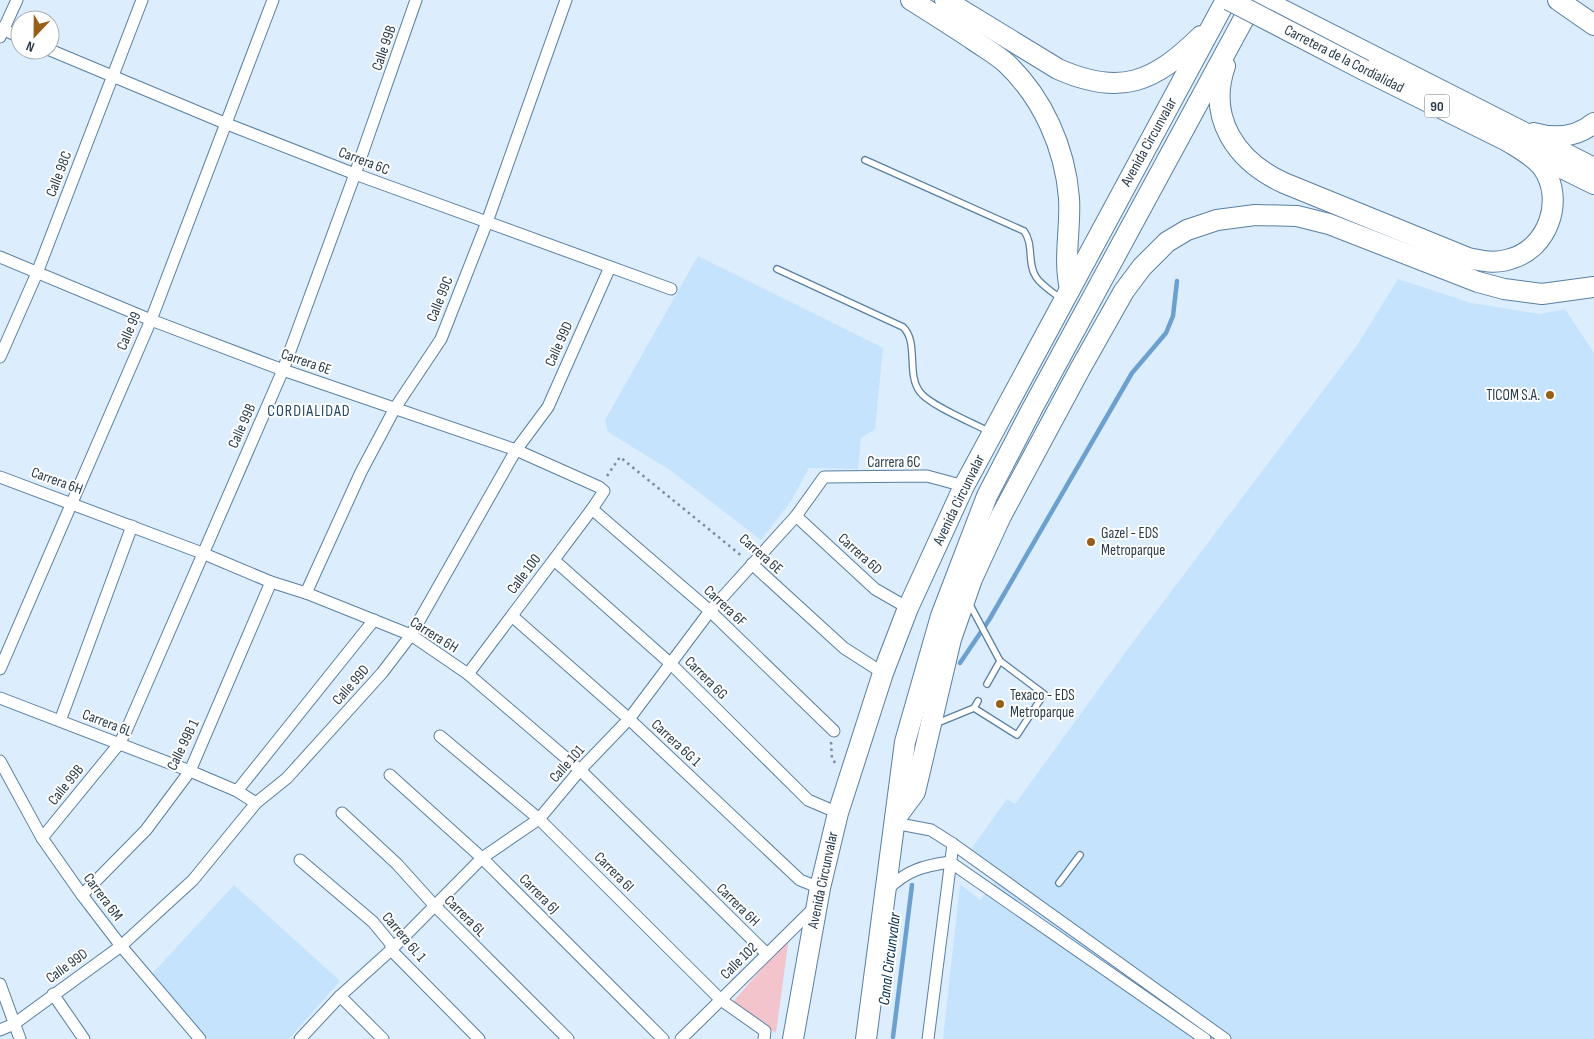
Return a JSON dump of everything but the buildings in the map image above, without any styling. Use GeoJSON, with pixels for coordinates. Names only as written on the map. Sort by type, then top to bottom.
{"type":"FeatureCollection","features":[{"type":"Feature","properties":{"kind":"highway"},"geometry":{"type":"LineString","coordinates":[[911,0],[1005,62],[1033,95],[1046,117],[1062,158],[1068,185],[1070,228],[1066,259],[1066,295]]}},
{"type":"Feature","properties":{"kind":"highway"},"geometry":{"type":"LineString","coordinates":[[945,0],[1058,69],[1078,77],[1106,83],[1123,84],[1133,82],[1154,73],[1178,57],[1214,22]]}},
{"type":"Feature","properties":{"kind":"highway","name":"Avenida Circunvalar"},"geometry":{"type":"LineString","coordinates":[[793,1039],[819,896],[838,813],[883,673],[908,608],[964,486],[1227,0]]}},
{"type":"Feature","properties":{"kind":"highway","name":"Carretera de la Cordialidad"},"geometry":{"type":"LineString","coordinates":[[1227,0],[1368,62],[1512,135],[1594,184]]}},
{"type":"Feature","properties":{"kind":"highway","name":"Avenida Circunvalar"},"geometry":{"type":"LineString","coordinates":[[867,1038],[905,742],[941,616],[987,496],[1032,409],[1254,0]]}},
{"type":"Feature","properties":{"kind":"highway","name":"Carretera de la Cordialidad"},"geometry":{"type":"LineString","coordinates":[[1263,0],[1368,62]]}},
{"type":"Feature","properties":{"kind":"highway"},"geometry":{"type":"LineString","coordinates":[[1558,0],[1594,25]]}},
{"type":"Feature","properties":{"kind":"highway"},"geometry":{"type":"LineString","coordinates":[[1236,36],[1224,71],[1220,98],[1221,110],[1227,132],[1247,158],[1279,181],[1468,258],[1493,262],[1509,260],[1520,256],[1534,246],[1545,232],[1548,224],[1553,204],[1553,195],[1544,169],[1512,135]]}},
{"type":"Feature","properties":{"kind":"highway"},"geometry":{"type":"LineString","coordinates":[[1512,135],[1554,137],[1574,133],[1594,123]]}},
{"type":"Feature","properties":{"kind":"highway","name":"Carretera de la Cordialidad"},"geometry":{"type":"LineString","coordinates":[[1512,135],[1594,168]]}},
{"type":"Feature","properties":{"kind":"highway"},"geometry":{"type":"LineString","coordinates":[[894,822],[915,792],[951,639],[972,579],[1001,516],[1080,369],[1128,285],[1159,249],[1187,230],[1217,220],[1240,216],[1284,215],[1320,221],[1470,279],[1504,289],[1542,294],[1594,287]]}},
{"type":"Feature","properties":{"kind":"highway"},"geometry":{"type":"LineString","coordinates":[[1090,351],[1101,283]]}},
{"type":"Feature","properties":{"kind":"highway"},"geometry":{"type":"LineString","coordinates":[[1032,409],[1080,369]]}},
{"type":"Feature","properties":{"kind":"street"},"geometry":{"type":"LineString","coordinates":[[1,32],[16,0]]}},
{"type":"Feature","properties":{"kind":"street","name":"Calle 98C"},"geometry":{"type":"LineString","coordinates":[[0,357],[36,272],[142,0]]}},
{"type":"Feature","properties":{"kind":"street","name":"Calle 99"},"geometry":{"type":"LineString","coordinates":[[0,669],[151,320],[273,0]]}},
{"type":"Feature","properties":{"kind":"street","name":"Calle 99B"},"geometry":{"type":"LineString","coordinates":[[42,838],[118,744],[283,370],[416,0]]}},
{"type":"Feature","properties":{"kind":"street","name":"Calle 99C"},"geometry":{"type":"LineString","coordinates":[[306,593],[362,472],[395,408],[441,339],[487,222],[566,0]]}},
{"type":"Feature","properties":{"kind":"street","name":"Carrera 6C"},"geometry":{"type":"LineString","coordinates":[[60,54],[227,124],[355,174],[671,289]]}},
{"type":"Feature","properties":{"kind":"street","name":"Carrera 6E"},"geometry":{"type":"LineString","coordinates":[[0,257],[151,320],[283,370],[516,450],[602,489]]}},
{"type":"Feature","properties":{"kind":"street","name":"Calle 99D"},"geometry":{"type":"LineString","coordinates":[[0,1030],[14,1024],[121,946],[193,880],[256,802],[286,778],[371,686],[411,635],[516,450],[548,407],[610,267]]}},
{"type":"Feature","properties":{"kind":"street","name":"Carrera 6H"},"geometry":{"type":"LineString","coordinates":[[0,476],[72,502],[271,582],[306,593],[411,635],[468,674],[580,770],[767,954]]}},
{"type":"Feature","properties":{"kind":"street","name":"Carrera 6C"},"geometry":{"type":"LineString","coordinates":[[824,477],[927,476],[964,486]]}},
{"type":"Feature","properties":{"kind":"street","name":"Calle 101"},"geometry":{"type":"LineString","coordinates":[[300,1039],[340,996],[391,950],[482,858],[539,819],[580,770],[629,719],[710,611],[796,516],[824,477]]}},
{"type":"Feature","properties":{"kind":"street","name":"Calle 100"},"geometry":{"type":"LineString","coordinates":[[468,674],[592,509],[602,489]]}},
{"type":"Feature","properties":{"kind":"street","name":"Carrera 6F"},"geometry":{"type":"LineString","coordinates":[[592,509],[710,611],[834,731]]}},
{"type":"Feature","properties":{"kind":"street","name":"Carrera 6D"},"geometry":{"type":"LineString","coordinates":[[796,516],[875,589],[908,608]]}},
{"type":"Feature","properties":{"kind":"street"},"geometry":{"type":"LineString","coordinates":[[60,721],[132,526]]}},
{"type":"Feature","properties":{"kind":"street","name":"Carrera 6G"},"geometry":{"type":"LineString","coordinates":[[554,560],[671,664],[808,800],[838,813]]}},
{"type":"Feature","properties":{"kind":"street","name":"Carrera 6E"},"geometry":{"type":"LineString","coordinates":[[752,564],[844,648],[883,673]]}},
{"type":"Feature","properties":{"kind":"street","name":"Calle 99B 1"},"geometry":{"type":"LineString","coordinates":[[82,895],[146,830],[190,771],[271,582]]}},
{"type":"Feature","properties":{"kind":"street","name":"Carrera 6G 1"},"geometry":{"type":"LineString","coordinates":[[512,616],[629,719],[819,896]]}},
{"type":"Feature","properties":{"kind":"street"},"geometry":{"type":"LineString","coordinates":[[237,791],[374,620]]}},
{"type":"Feature","properties":{"kind":"street","name":"Carrera 6L"},"geometry":{"type":"LineString","coordinates":[[0,698],[190,771],[237,791],[256,802]]}},
{"type":"Feature","properties":{"kind":"street","name":"Carrera 6I"},"geometry":{"type":"LineString","coordinates":[[440,736],[539,819],[721,1000],[764,1035]]}},
{"type":"Feature","properties":{"kind":"street","name":"Carrera 6M"},"geometry":{"type":"LineString","coordinates":[[0,761],[42,838],[82,895],[121,946],[200,1039]]}},
{"type":"Feature","properties":{"kind":"street","name":"Carrera 6J"},"geometry":{"type":"LineString","coordinates":[[390,775],[482,858],[663,1039]]}},
{"type":"Feature","properties":{"kind":"street","name":"Carrera 6L"},"geometry":{"type":"LineString","coordinates":[[342,813],[397,864],[434,905],[568,1039]]}},
{"type":"Feature","properties":{"kind":"street"},"geometry":{"type":"LineString","coordinates":[[894,822],[931,830],[953,844],[1226,1039]]}},
{"type":"Feature","properties":{"kind":"street"},"geometry":{"type":"LineString","coordinates":[[928,1039],[953,844]]}},
{"type":"Feature","properties":{"kind":"street","name":"Carrera 6L 1"},"geometry":{"type":"LineString","coordinates":[[300,860],[373,922],[391,944],[391,950],[479,1039]]}},
{"type":"Feature","properties":{"kind":"street"},"geometry":{"type":"LineString","coordinates":[[886,891],[900,877],[928,866],[950,862],[1205,1039]]}},
{"type":"Feature","properties":{"kind":"street","name":"Calle 102"},"geometry":{"type":"LineString","coordinates":[[680,1039],[767,954],[819,896]]}},
{"type":"Feature","properties":{"kind":"street"},"geometry":{"type":"LineString","coordinates":[[0,984],[20,1039]]}},
{"type":"Feature","properties":{"kind":"street"},"geometry":{"type":"LineString","coordinates":[[53,994],[84,1039]]}},
{"type":"Feature","properties":{"kind":"street"},"geometry":{"type":"LineString","coordinates":[[340,996],[383,1039]]}},
{"type":"Feature","properties":{"kind":"lane"},"geometry":{"type":"LineString","coordinates":[[866,160],[1024,231],[1028,236],[1033,272],[1037,279],[1066,295]]}},
{"type":"Feature","properties":{"kind":"lane"},"geometry":{"type":"LineString","coordinates":[[777,269],[903,327],[910,336],[914,378],[920,393],[942,408],[992,433]]}},
{"type":"Feature","properties":{"kind":"lane"},"geometry":{"type":"LineString","coordinates":[[966,597],[1000,661],[1044,694],[1017,735],[974,708]]}},
{"type":"Feature","properties":{"kind":"lane"},"geometry":{"type":"LineString","coordinates":[[987,684],[1000,661]]}},
{"type":"Feature","properties":{"kind":"lane"},"geometry":{"type":"LineString","coordinates":[[931,725],[974,708],[978,701]]}},
{"type":"Feature","properties":{"kind":"lane"},"geometry":{"type":"LineString","coordinates":[[1059,883],[1080,855]]}},
{"type":"Feature","properties":{"kind":"path","name":"Carrera 6E"},"geometry":{"type":"LineString","coordinates":[[602,489],[620,457],[752,564]]}},
{"type":"Feature","properties":{"kind":"path"},"geometry":{"type":"LineString","coordinates":[[834,731],[830,746],[832,759],[849,779]]}},
{"type":"Feature","properties":{"kind":"shaded area"},"geometry":{"type":"Polygon","coordinates":[[[698,256],[883,348],[875,429],[861,438],[858,469],[809,468],[791,501],[761,540],[670,470],[608,432],[605,420],[698,256]]]}},
{"type":"Feature","properties":{"kind":"shaded area"},"geometry":{"type":"Polygon","coordinates":[[[1398,279],[1471,303],[1540,314],[1565,309],[1594,353],[1594,1039],[943,1039],[960,884],[980,900],[1003,872],[971,849],[1007,799],[1015,804],[1133,642],[1356,347],[1398,279]]]}},
{"type":"Feature","properties":{"kind":"shaded area"},"geometry":{"type":"Polygon","coordinates":[[[234,885],[340,981],[289,1039],[208,1039],[152,974],[234,885]]]}},
{"type":"Feature","properties":{"kind":"shaded area"},"geometry":{"type":"Polygon","coordinates":[[[789,937],[776,1033],[732,1003],[789,937]]]}},
{"type":"Feature","properties":{"kind":"waterway"},"geometry":{"type":"LineString","coordinates":[[960,663],[989,620],[1132,373],[1166,333],[1173,316],[1177,281]]}},
{"type":"Feature","properties":{"kind":"waterway","name":"Canal Circunvalar"},"geometry":{"type":"LineString","coordinates":[[893,1037],[912,885]]}},
{"type":"Feature","properties":{"kind":"place","name":"TICOM S.A."},"geometry":{"type":"Point","coordinates":[1550,395]}},
{"type":"Feature","properties":{"kind":"place","name":"Gazel - EDS Metroparque"},"geometry":{"type":"Point","coordinates":[1091,542]}},
{"type":"Feature","properties":{"kind":"place","name":"Texaco - EDS Metroparque"},"geometry":{"type":"Point","coordinates":[1000,704]}},
{"type":"Feature","properties":{"kind":"district","name":"CORDIALIDAD"},"geometry":{"type":"Point","coordinates":[309,411]}}]}
